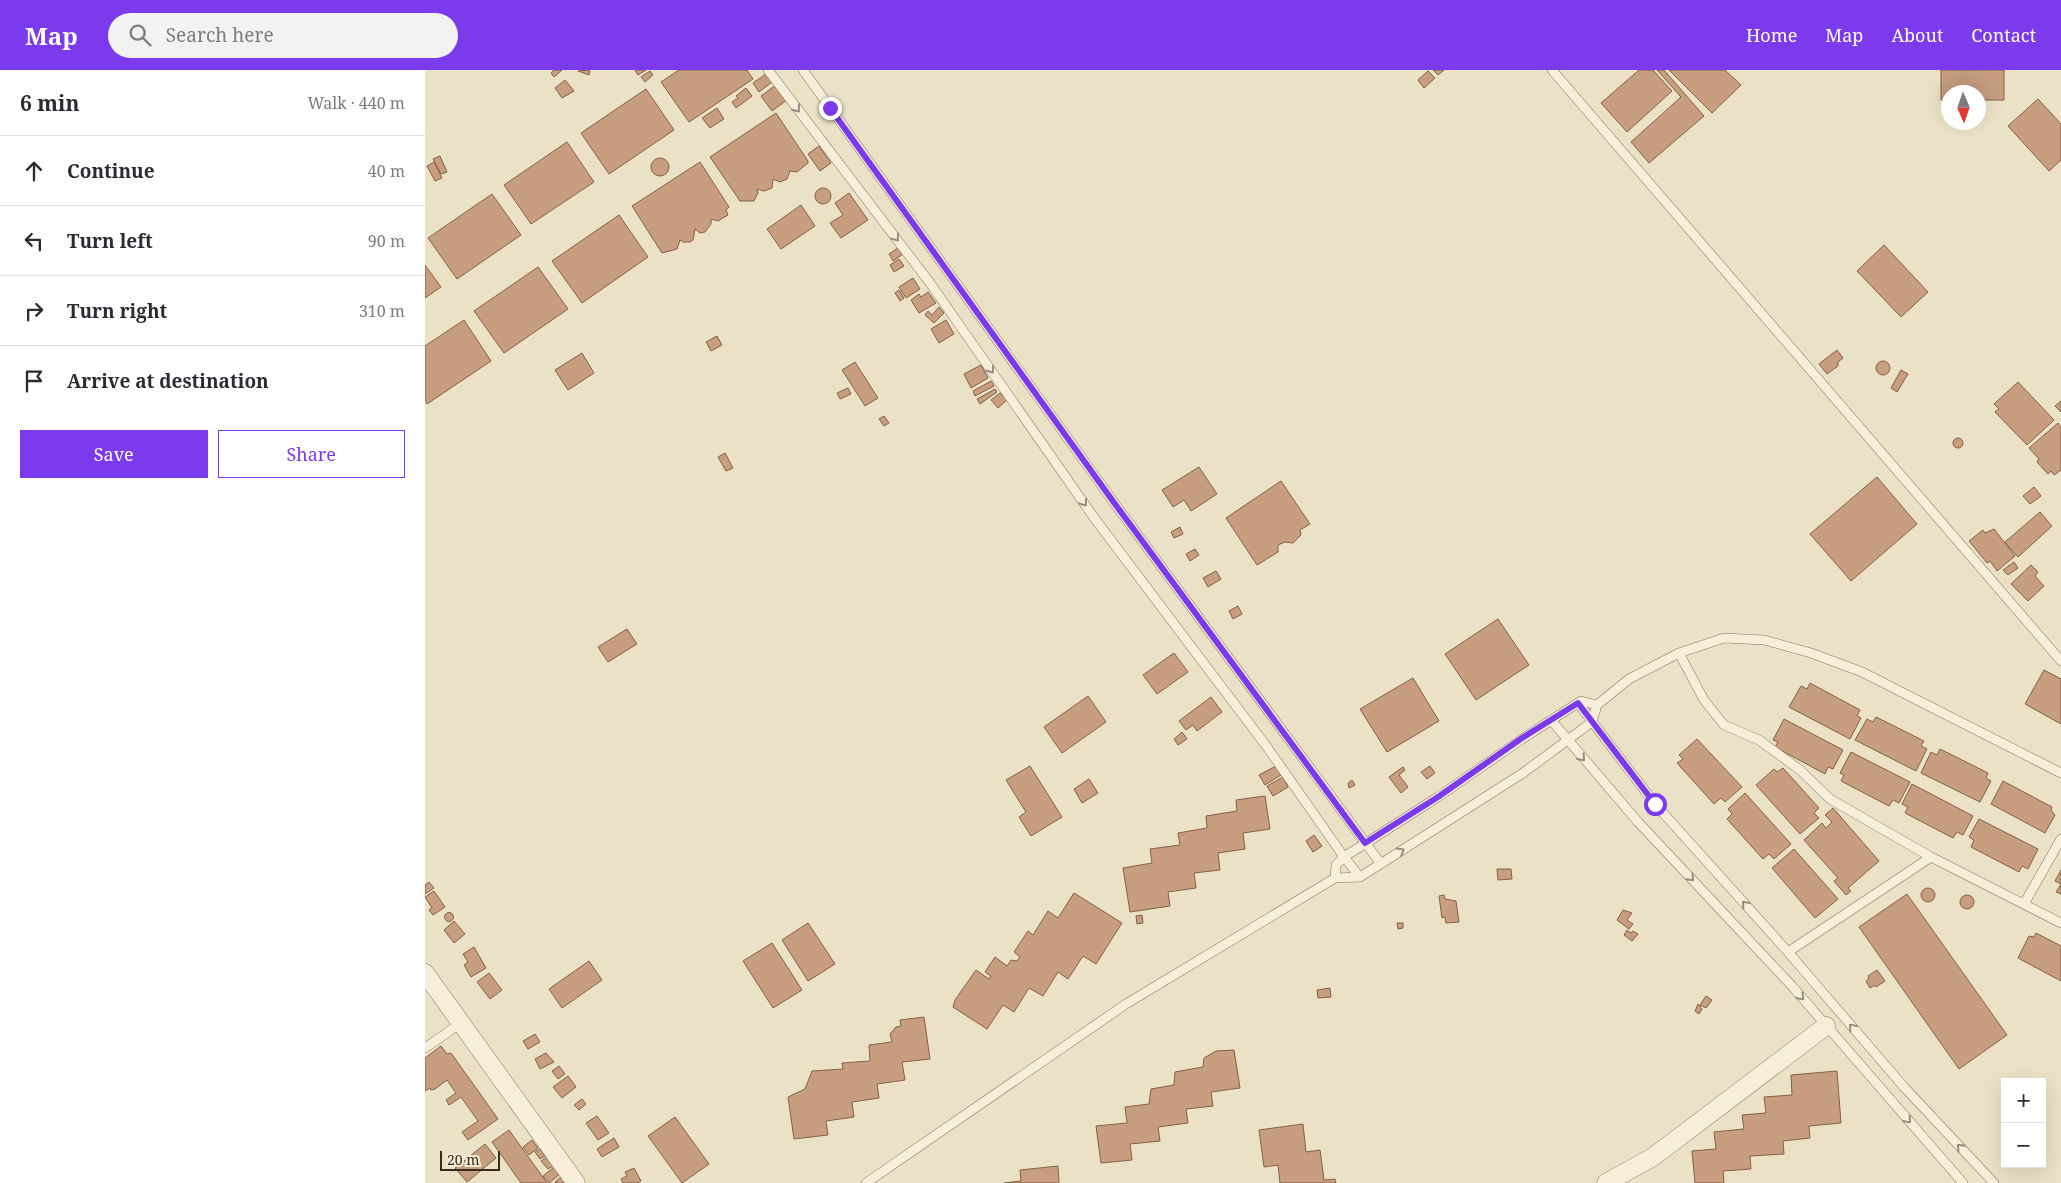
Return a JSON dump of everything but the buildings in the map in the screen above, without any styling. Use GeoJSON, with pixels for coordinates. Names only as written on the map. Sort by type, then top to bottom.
{"type":"FeatureCollection","features":[{"type":"Feature","properties":{"kind":"street"},"geometry":{"type":"LineString","coordinates":[[425,973],[576,1183]]}},
{"type":"Feature","properties":{"kind":"street"},"geometry":{"type":"LineString","coordinates":[[1606,1183],[1653,1157],[1826,1026]]}},
{"type":"Feature","properties":{"kind":"lane"},"geometry":{"type":"LineString","coordinates":[[768,70],[930,283],[1095,519],[1267,748],[1360,878]]}},
{"type":"Feature","properties":{"kind":"lane"},"geometry":{"type":"LineString","coordinates":[[803,70],[1120,511],[1381,864]]}},
{"type":"Feature","properties":{"kind":"lane"},"geometry":{"type":"LineString","coordinates":[[1552,70],[2061,661]]}},
{"type":"Feature","properties":{"kind":"lane"},"geometry":{"type":"LineString","coordinates":[[866,1183],[1126,1004],[1335,878],[1360,878],[1431,834],[1568,742],[1592,722],[1597,705],[1629,678],[1679,653],[1723,638],[1763,640],[1811,653],[1862,672],[2061,773]]}},
{"type":"Feature","properties":{"kind":"lane"},"geometry":{"type":"LineString","coordinates":[[1679,653],[1704,700],[1724,725],[1759,740],[1800,770],[1831,799],[1931,856],[2061,923]]}},
{"type":"Feature","properties":{"kind":"lane"},"geometry":{"type":"LineString","coordinates":[[1335,878],[1336,865],[1344,857],[1438,797],[1551,720],[1581,701],[1597,705]]}},
{"type":"Feature","properties":{"kind":"lane"},"geometry":{"type":"LineString","coordinates":[[1578,703],[1655,804],[1788,952],[1904,1087],[1994,1183]]}},
{"type":"Feature","properties":{"kind":"lane"},"geometry":{"type":"LineString","coordinates":[[1551,720],[1638,822],[1792,986],[1963,1183]]}},
{"type":"Feature","properties":{"kind":"lane"},"geometry":{"type":"LineString","coordinates":[[2024,904],[2061,839]]}},
{"type":"Feature","properties":{"kind":"lane"},"geometry":{"type":"LineString","coordinates":[[1788,952],[1931,856]]}},
{"type":"Feature","properties":{"kind":"lane"},"geometry":{"type":"LineString","coordinates":[[425,1048],[461,1023]]}},
{"type":"Feature","properties":{"kind":"route"},"geometry":{"type":"LineString","coordinates":[[830,108],[1013,364],[1365,843],[1438,797],[1522,738],[1578,703],[1655,804]]}}]}
